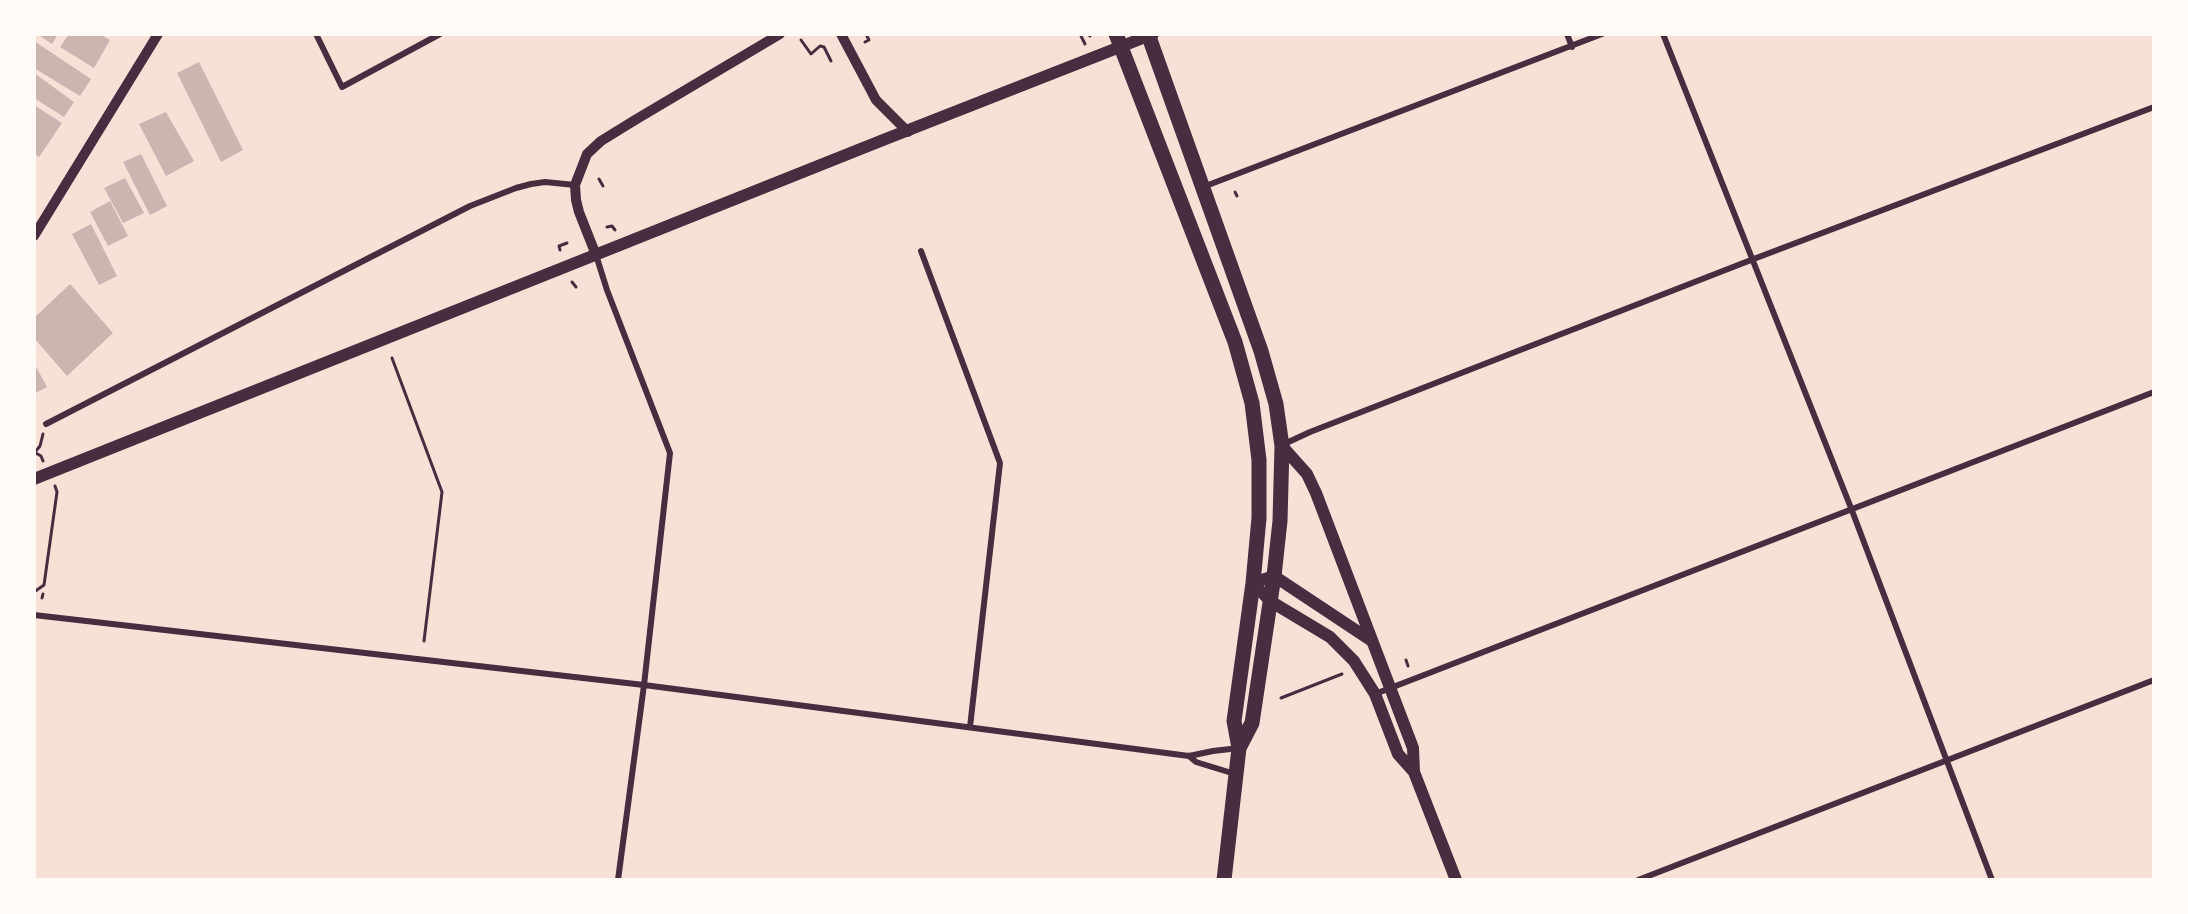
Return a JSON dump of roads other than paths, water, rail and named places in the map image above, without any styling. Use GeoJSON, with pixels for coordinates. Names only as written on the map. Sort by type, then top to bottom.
{"type":"FeatureCollection","features":[{"type":"Feature","properties":{"kind":"highway"},"geometry":{"type":"LineString","coordinates":[[1150,35],[1261,351],[1276,404],[1282,446],[1280,522],[1274,576],[1252,723],[1239,748]]}},
{"type":"Feature","properties":{"kind":"highway"},"geometry":{"type":"LineString","coordinates":[[1118,41],[1245,373],[1252,403],[1259,460],[1258,518],[1253,583],[1234,721],[1239,748],[1224,879]]}},
{"type":"Feature","properties":{"kind":"main road"},"geometry":{"type":"LineString","coordinates":[[34,479],[908,132],[1118,41],[1150,35]]}},
{"type":"Feature","properties":{"kind":"main road"},"geometry":{"type":"LineString","coordinates":[[1282,446],[1307,474],[1316,493],[1413,748],[1414,772]]}},
{"type":"Feature","properties":{"kind":"main road"},"geometry":{"type":"LineString","coordinates":[[1372,641],[1274,576],[1253,583],[1270,601],[1330,637],[1354,661],[1375,694],[1398,753],[1414,772],[1456,879]]}},
{"type":"Feature","properties":{"kind":"street"},"geometry":{"type":"LineString","coordinates":[[34,236],[158,34]]}},
{"type":"Feature","properties":{"kind":"street"},"geometry":{"type":"LineString","coordinates":[[316,34],[342,87],[440,34]]}},
{"type":"Feature","properties":{"kind":"street"},"geometry":{"type":"LineString","coordinates":[[618,879],[644,685],[669,453],[579,212],[575,185],[587,154],[601,141],[780,34]]}},
{"type":"Feature","properties":{"kind":"street"},"geometry":{"type":"LineString","coordinates":[[841,34],[876,100],[908,132]]}},
{"type":"Feature","properties":{"kind":"street"},"geometry":{"type":"LineString","coordinates":[[1568,34],[1572,46]]}},
{"type":"Feature","properties":{"kind":"street"},"geometry":{"type":"LineString","coordinates":[[1203,187],[1602,34]]}},
{"type":"Feature","properties":{"kind":"street"},"geometry":{"type":"LineString","coordinates":[[1663,34],[1851,508],[1992,879]]}},
{"type":"Feature","properties":{"kind":"street"},"geometry":{"type":"LineString","coordinates":[[1282,446],[1310,432],[1752,260],[2154,107]]}},
{"type":"Feature","properties":{"kind":"street"},"geometry":{"type":"LineString","coordinates":[[46,424],[470,206],[531,184],[545,182],[575,185]]}},
{"type":"Feature","properties":{"kind":"street"},"geometry":{"type":"LineString","coordinates":[[921,251],[1000,464],[970,727]]}},
{"type":"Feature","properties":{"kind":"street"},"geometry":{"type":"LineString","coordinates":[[1375,694],[2154,392]]}},
{"type":"Feature","properties":{"kind":"street"},"geometry":{"type":"LineString","coordinates":[[34,615],[644,685],[1188,756],[1213,750],[1239,748]]}},
{"type":"Feature","properties":{"kind":"street"},"geometry":{"type":"LineString","coordinates":[[1638,879],[2154,680]]}},
{"type":"Feature","properties":{"kind":"street"},"geometry":{"type":"LineString","coordinates":[[1188,756],[1196,762],[1236,774]]}}]}
